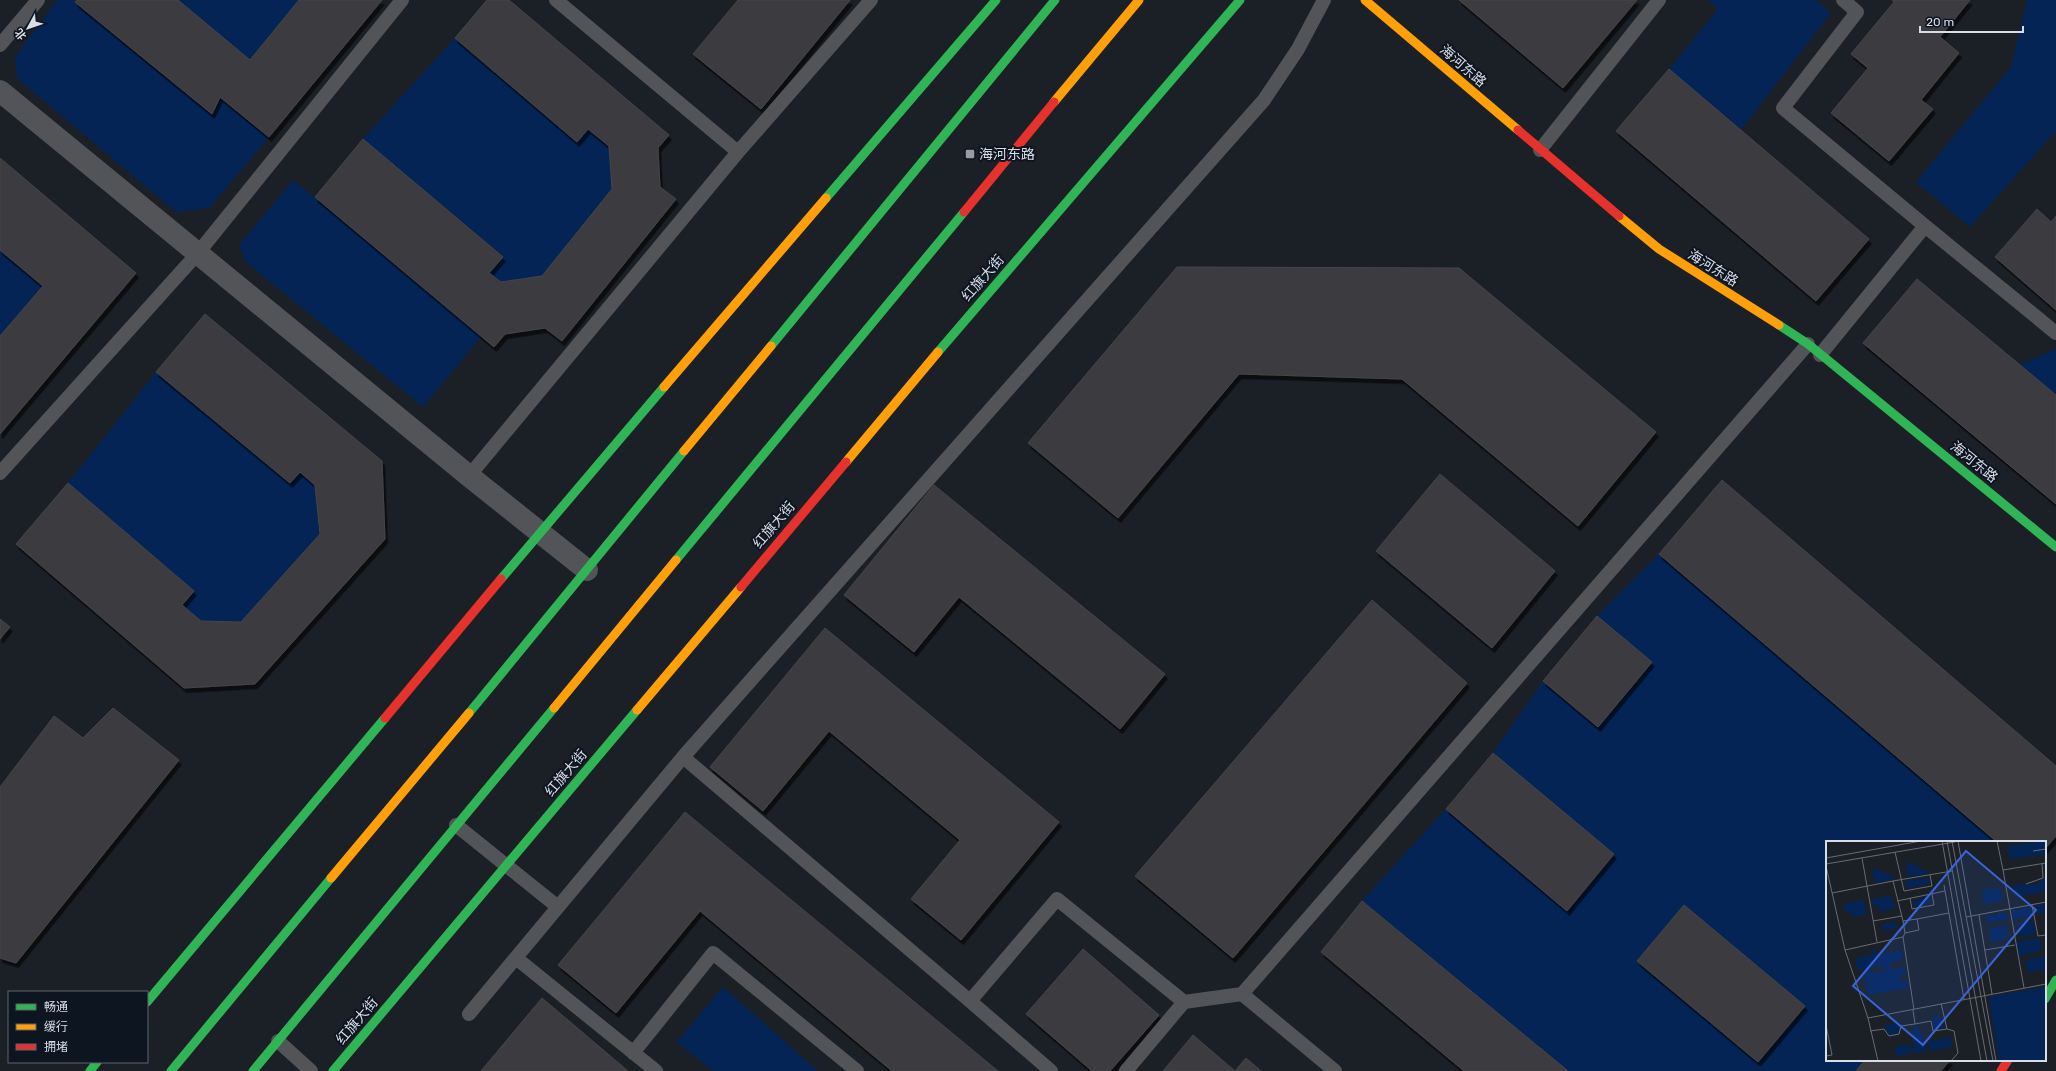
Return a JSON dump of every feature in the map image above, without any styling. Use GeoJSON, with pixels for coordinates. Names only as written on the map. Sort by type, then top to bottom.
{"type":"FeatureCollection","features":[{"type":"Feature","properties":{"kind":"main road"},"geometry":{"type":"LineString","coordinates":[[148,1001],[539,533],[996,0]]}},
{"type":"Feature","properties":{"kind":"main road"},"geometry":{"type":"LineString","coordinates":[[171,1071],[587,570],[1055,0]]}},
{"type":"Feature","properties":{"kind":"main road"},"geometry":{"type":"LineString","coordinates":[[252,1071],[1139,0]]}},
{"type":"Feature","properties":{"kind":"main road","name":"红旗大街"},"geometry":{"type":"LineString","coordinates":[[333,1071],[961,325],[1240,0]]}},
{"type":"Feature","properties":{"kind":"main road","name":"海河东路"},"geometry":{"type":"LineString","coordinates":[[1365,0],[1659,250],[1808,344],[2056,547]]}},
{"type":"Feature","properties":{"kind":"main road"},"geometry":{"type":"LineString","coordinates":[[2046,997],[2056,980]]}},
{"type":"Feature","properties":{"kind":"main road"},"geometry":{"type":"LineString","coordinates":[[2001,1071],[2007,1061]]}},
{"type":"Feature","properties":{"kind":"main road"},"geometry":{"type":"LineString","coordinates":[[90,1071],[96,1063]]}},
{"type":"Feature","properties":{"kind":"street"},"geometry":{"type":"LineString","coordinates":[[0,91],[469,476],[587,570]]}},
{"type":"Feature","properties":{"kind":"lane"},"geometry":{"type":"LineString","coordinates":[[0,45],[38,0]]}},
{"type":"Feature","properties":{"kind":"lane"},"geometry":{"type":"LineString","coordinates":[[0,473],[198,253],[402,0]]}},
{"type":"Feature","properties":{"kind":"lane"},"geometry":{"type":"LineString","coordinates":[[556,0],[738,152]]}},
{"type":"Feature","properties":{"kind":"lane"},"geometry":{"type":"LineString","coordinates":[[469,476],[738,152],[871,0]]}},
{"type":"Feature","properties":{"kind":"lane"},"geometry":{"type":"LineString","coordinates":[[469,1014],[683,757],[1264,100],[1298,49],[1324,0]]}},
{"type":"Feature","properties":{"kind":"lane"},"geometry":{"type":"LineString","coordinates":[[1540,150],[1659,0]]}},
{"type":"Feature","properties":{"kind":"lane"},"geometry":{"type":"LineString","coordinates":[[1843,0],[1857,12],[1783,108],[2056,333]]}},
{"type":"Feature","properties":{"kind":"lane"},"geometry":{"type":"LineString","coordinates":[[1820,355],[1925,226]]}},
{"type":"Feature","properties":{"kind":"lane"},"geometry":{"type":"LineString","coordinates":[[1126,1071],[1184,1002],[1242,994],[1808,344]]}},
{"type":"Feature","properties":{"kind":"lane"},"geometry":{"type":"LineString","coordinates":[[683,757],[1051,1071]]}},
{"type":"Feature","properties":{"kind":"lane"},"geometry":{"type":"LineString","coordinates":[[456,825],[558,907]]}},
{"type":"Feature","properties":{"kind":"lane"},"geometry":{"type":"LineString","coordinates":[[970,1001],[1057,899],[1184,1002]]}},
{"type":"Feature","properties":{"kind":"lane"},"geometry":{"type":"LineString","coordinates":[[633,1053],[713,953],[857,1071]]}},
{"type":"Feature","properties":{"kind":"lane"},"geometry":{"type":"LineString","coordinates":[[516,958],[656,1071]]}},
{"type":"Feature","properties":{"kind":"lane"},"geometry":{"type":"LineString","coordinates":[[1242,994],[1335,1071]]}},
{"type":"Feature","properties":{"kind":"lane"},"geometry":{"type":"LineString","coordinates":[[278,1041],[311,1071]]}},
{"type":"Feature","properties":{"kind":"shaded area"},"geometry":{"type":"Polygon","coordinates":[[[57,0],[73,0],[211,114],[220,97],[269,137],[209,208],[176,212],[17,78],[15,57],[57,0]]]}},
{"type":"Feature","properties":{"kind":"shaded area"},"geometry":{"type":"Polygon","coordinates":[[[178,0],[299,0],[250,60],[178,0]]]}},
{"type":"Feature","properties":{"kind":"shaded area"},"geometry":{"type":"Polygon","coordinates":[[[1708,0],[1816,0],[1831,13],[1741,130],[1669,69],[1718,9],[1708,0]]]}},
{"type":"Feature","properties":{"kind":"shaded area"},"geometry":{"type":"Polygon","coordinates":[[[2027,0],[2056,0],[2056,131],[1970,227],[1916,182],[2011,67],[2027,0]]]}},
{"type":"Feature","properties":{"kind":"shaded area"},"geometry":{"type":"Polygon","coordinates":[[[455,38],[577,142],[588,129],[609,146],[612,189],[542,276],[501,282],[489,273],[503,256],[363,139],[455,38]]]}},
{"type":"Feature","properties":{"kind":"shaded area"},"geometry":{"type":"Polygon","coordinates":[[[293,180],[482,336],[423,407],[245,261],[239,245],[293,180]]]}},
{"type":"Feature","properties":{"kind":"shaded area"},"geometry":{"type":"Polygon","coordinates":[[[0,250],[43,286],[0,336],[0,250]]]}},
{"type":"Feature","properties":{"kind":"shaded area"},"geometry":{"type":"Polygon","coordinates":[[[2056,349],[2056,395],[2020,365],[2056,349]]]}},
{"type":"Feature","properties":{"kind":"shaded area"},"geometry":{"type":"Polygon","coordinates":[[[156,372],[290,483],[300,472],[315,485],[320,534],[241,622],[201,621],[182,605],[193,592],[68,483],[156,372]]]}},
{"type":"Feature","properties":{"kind":"shaded area"},"geometry":{"type":"Polygon","coordinates":[[[1659,554],[1996,841],[1826,841],[1826,1061],[1864,1061],[1856,1071],[1568,1071],[1362,901],[1446,809],[1567,910],[1614,854],[1493,753],[1543,681],[1598,727],[1652,662],[1597,616],[1659,554]],[[1684,905],[1637,962],[1758,1062],[1805,1006],[1684,905]]]}},
{"type":"Feature","properties":{"kind":"shaded area"},"geometry":{"type":"Polygon","coordinates":[[[723,987],[818,1071],[713,1071],[677,1042],[723,987]]]}},
{"type":"Feature","properties":{"kind":"building"},"geometry":{"type":"Polygon","coordinates":[[[77,0],[178,0],[250,60],[299,0],[382,0],[269,137],[220,97],[212,114],[75,2],[77,0]]]}},
{"type":"Feature","properties":{"kind":"building"},"geometry":{"type":"Polygon","coordinates":[[[487,0],[509,0],[669,135],[658,148],[660,187],[676,199],[562,341],[545,328],[505,334],[494,347],[315,197],[363,139],[503,257],[489,273],[501,282],[542,276],[612,189],[609,146],[588,129],[577,142],[455,38],[487,0]]]}},
{"type":"Feature","properties":{"kind":"building"},"geometry":{"type":"Polygon","coordinates":[[[738,0],[850,0],[761,109],[693,54],[738,0]]]}},
{"type":"Feature","properties":{"kind":"building"},"geometry":{"type":"Polygon","coordinates":[[[1459,0],[1637,0],[1563,88],[1459,0]]]}},
{"type":"Feature","properties":{"kind":"building"},"geometry":{"type":"Polygon","coordinates":[[[1892,0],[1970,0],[1940,37],[1959,53],[1921,100],[1933,109],[1889,161],[1831,113],[1868,68],[1851,54],[1894,2],[1892,0]]]}},
{"type":"Feature","properties":{"kind":"building"},"geometry":{"type":"Polygon","coordinates":[[[1669,69],[1869,239],[1816,301],[1616,131],[1669,69]]]}},
{"type":"Feature","properties":{"kind":"building"},"geometry":{"type":"Polygon","coordinates":[[[0,158],[136,273],[0,434],[0,336],[43,286],[0,250],[0,158]]]}},
{"type":"Feature","properties":{"kind":"building"},"geometry":{"type":"Polygon","coordinates":[[[2037,209],[2051,222],[2056,216],[2056,310],[1995,257],[2037,209]]]}},
{"type":"Feature","properties":{"kind":"building"},"geometry":{"type":"Polygon","coordinates":[[[1177,267],[1459,268],[1656,432],[1578,526],[1402,379],[1239,374],[1118,518],[1028,443],[1177,267]]]}},
{"type":"Feature","properties":{"kind":"building"},"geometry":{"type":"Polygon","coordinates":[[[1917,279],[2056,395],[2056,504],[1863,343],[1917,279]]]}},
{"type":"Feature","properties":{"kind":"building"},"geometry":{"type":"Polygon","coordinates":[[[205,314],[382,461],[385,539],[255,684],[184,688],[16,544],[68,483],[194,591],[182,605],[201,621],[241,622],[320,534],[315,485],[300,472],[290,483],[156,372],[205,314]]]}},
{"type":"Feature","properties":{"kind":"building"},"geometry":{"type":"Polygon","coordinates":[[[1440,474],[1555,571],[1492,648],[1376,551],[1440,474]]]}},
{"type":"Feature","properties":{"kind":"building"},"geometry":{"type":"Polygon","coordinates":[[[1722,480],[2056,766],[2056,836],[2046,848],[2046,841],[1996,841],[1659,554],[1722,480]]]}},
{"type":"Feature","properties":{"kind":"building"},"geometry":{"type":"Polygon","coordinates":[[[934,485],[1165,674],[1120,729],[959,597],[914,652],[844,595],[934,485]]]}},
{"type":"Feature","properties":{"kind":"building"},"geometry":{"type":"Polygon","coordinates":[[[1372,600],[1467,683],[1233,958],[1135,876],[1372,600]]]}},
{"type":"Feature","properties":{"kind":"building"},"geometry":{"type":"Polygon","coordinates":[[[1597,616],[1652,662],[1598,727],[1543,681],[1597,616]]]}},
{"type":"Feature","properties":{"kind":"building"},"geometry":{"type":"Polygon","coordinates":[[[0,619],[10,627],[0,639],[0,619]]]}},
{"type":"Feature","properties":{"kind":"building"},"geometry":{"type":"Polygon","coordinates":[[[825,628],[1059,822],[961,940],[911,899],[960,840],[829,731],[763,811],[710,767],[825,628]]]}},
{"type":"Feature","properties":{"kind":"building"},"geometry":{"type":"Polygon","coordinates":[[[113,708],[179,760],[16,963],[0,958],[0,787],[54,716],[83,738],[113,708]]]}},
{"type":"Feature","properties":{"kind":"building"},"geometry":{"type":"Polygon","coordinates":[[[1493,753],[1614,854],[1567,911],[1446,809],[1493,753]]]}},
{"type":"Feature","properties":{"kind":"building"},"geometry":{"type":"Polygon","coordinates":[[[685,812],[998,1071],[892,1071],[700,911],[616,1013],[558,965],[685,812]]]}},
{"type":"Feature","properties":{"kind":"building"},"geometry":{"type":"Polygon","coordinates":[[[1362,901],[1568,1071],[1464,1071],[1321,952],[1362,901]]]}},
{"type":"Feature","properties":{"kind":"building"},"geometry":{"type":"Polygon","coordinates":[[[1684,905],[1805,1006],[1758,1062],[1637,961],[1684,905]]]}},
{"type":"Feature","properties":{"kind":"building"},"geometry":{"type":"Polygon","coordinates":[[[1083,949],[1159,1015],[1110,1071],[1092,1071],[1026,1014],[1083,949]]]}},
{"type":"Feature","properties":{"kind":"building"},"geometry":{"type":"Polygon","coordinates":[[[542,998],[628,1071],[481,1071],[542,998]]]}},
{"type":"Feature","properties":{"kind":"building"},"geometry":{"type":"Polygon","coordinates":[[[1193,1035],[1235,1071],[1163,1071],[1193,1035]]]}},
{"type":"Feature","properties":{"kind":"building"},"geometry":{"type":"Polygon","coordinates":[[[1246,1058],[1261,1071],[1235,1071],[1246,1058]]]}},
{"type":"Feature","properties":{"kind":"building"},"geometry":{"type":"Polygon","coordinates":[[[1864,1061],[1949,1061],[1941,1071],[1856,1071],[1864,1061]]]}},
{"type":"Feature","properties":{"kind":"traffic: fast"},"geometry":{"type":"LineString","coordinates":[[826,198],[996,0]]}},
{"type":"Feature","properties":{"kind":"traffic: fast"},"geometry":{"type":"LineString","coordinates":[[771,346],[1055,0]]}},
{"type":"Feature","properties":{"kind":"traffic: fast"},"geometry":{"type":"LineString","coordinates":[[938,352],[1240,0]]}},
{"type":"Feature","properties":{"kind":"traffic: fast"},"geometry":{"type":"LineString","coordinates":[[676,560],[964,212]]}},
{"type":"Feature","properties":{"kind":"traffic: fast"},"geometry":{"type":"LineString","coordinates":[[1779,325],[1808,344],[2056,547]]}},
{"type":"Feature","properties":{"kind":"traffic: fast"},"geometry":{"type":"LineString","coordinates":[[501,579],[664,387]]}},
{"type":"Feature","properties":{"kind":"traffic: fast"},"geometry":{"type":"LineString","coordinates":[[469,713],[684,451]]}},
{"type":"Feature","properties":{"kind":"traffic: fast"},"geometry":{"type":"LineString","coordinates":[[253,1071],[554,708]]}},
{"type":"Feature","properties":{"kind":"traffic: fast"},"geometry":{"type":"LineString","coordinates":[[333,1071],[637,710]]}},
{"type":"Feature","properties":{"kind":"traffic: fast"},"geometry":{"type":"LineString","coordinates":[[148,1001],[385,718]]}},
{"type":"Feature","properties":{"kind":"traffic: fast"},"geometry":{"type":"LineString","coordinates":[[171,1071],[331,878]]}},
{"type":"Feature","properties":{"kind":"traffic: fast"},"geometry":{"type":"LineString","coordinates":[[2046,997],[2056,980]]}},
{"type":"Feature","properties":{"kind":"traffic: fast"},"geometry":{"type":"LineString","coordinates":[[90,1071],[96,1063]]}},
{"type":"Feature","properties":{"kind":"traffic: slow"},"geometry":{"type":"LineString","coordinates":[[1054,102],[1139,0]]}},
{"type":"Feature","properties":{"kind":"traffic: slow"},"geometry":{"type":"LineString","coordinates":[[1365,0],[1518,130]]}},
{"type":"Feature","properties":{"kind":"traffic: slow"},"geometry":{"type":"LineString","coordinates":[[664,387],[826,198]]}},
{"type":"Feature","properties":{"kind":"traffic: slow"},"geometry":{"type":"LineString","coordinates":[[1619,216],[1659,249],[1779,325]]}},
{"type":"Feature","properties":{"kind":"traffic: slow"},"geometry":{"type":"LineString","coordinates":[[684,451],[771,346]]}},
{"type":"Feature","properties":{"kind":"traffic: slow"},"geometry":{"type":"LineString","coordinates":[[846,462],[938,352]]}},
{"type":"Feature","properties":{"kind":"traffic: slow"},"geometry":{"type":"LineString","coordinates":[[554,708],[676,560]]}},
{"type":"Feature","properties":{"kind":"traffic: slow"},"geometry":{"type":"LineString","coordinates":[[637,710],[741,587]]}},
{"type":"Feature","properties":{"kind":"traffic: slow"},"geometry":{"type":"LineString","coordinates":[[331,878],[469,713]]}},
{"type":"Feature","properties":{"kind":"traffic: jam"},"geometry":{"type":"LineString","coordinates":[[964,212],[1054,102]]}},
{"type":"Feature","properties":{"kind":"traffic: jam"},"geometry":{"type":"LineString","coordinates":[[1518,130],[1619,216]]}},
{"type":"Feature","properties":{"kind":"traffic: jam"},"geometry":{"type":"LineString","coordinates":[[741,587],[846,462]]}},
{"type":"Feature","properties":{"kind":"traffic: jam"},"geometry":{"type":"LineString","coordinates":[[385,718],[501,579]]}},
{"type":"Feature","properties":{"kind":"traffic: jam"},"geometry":{"type":"LineString","coordinates":[[2001,1071],[2007,1061]]}},
{"type":"Feature","properties":{"kind":"place","name":"海河东路"},"geometry":{"type":"Point","coordinates":[970,154]}}]}
